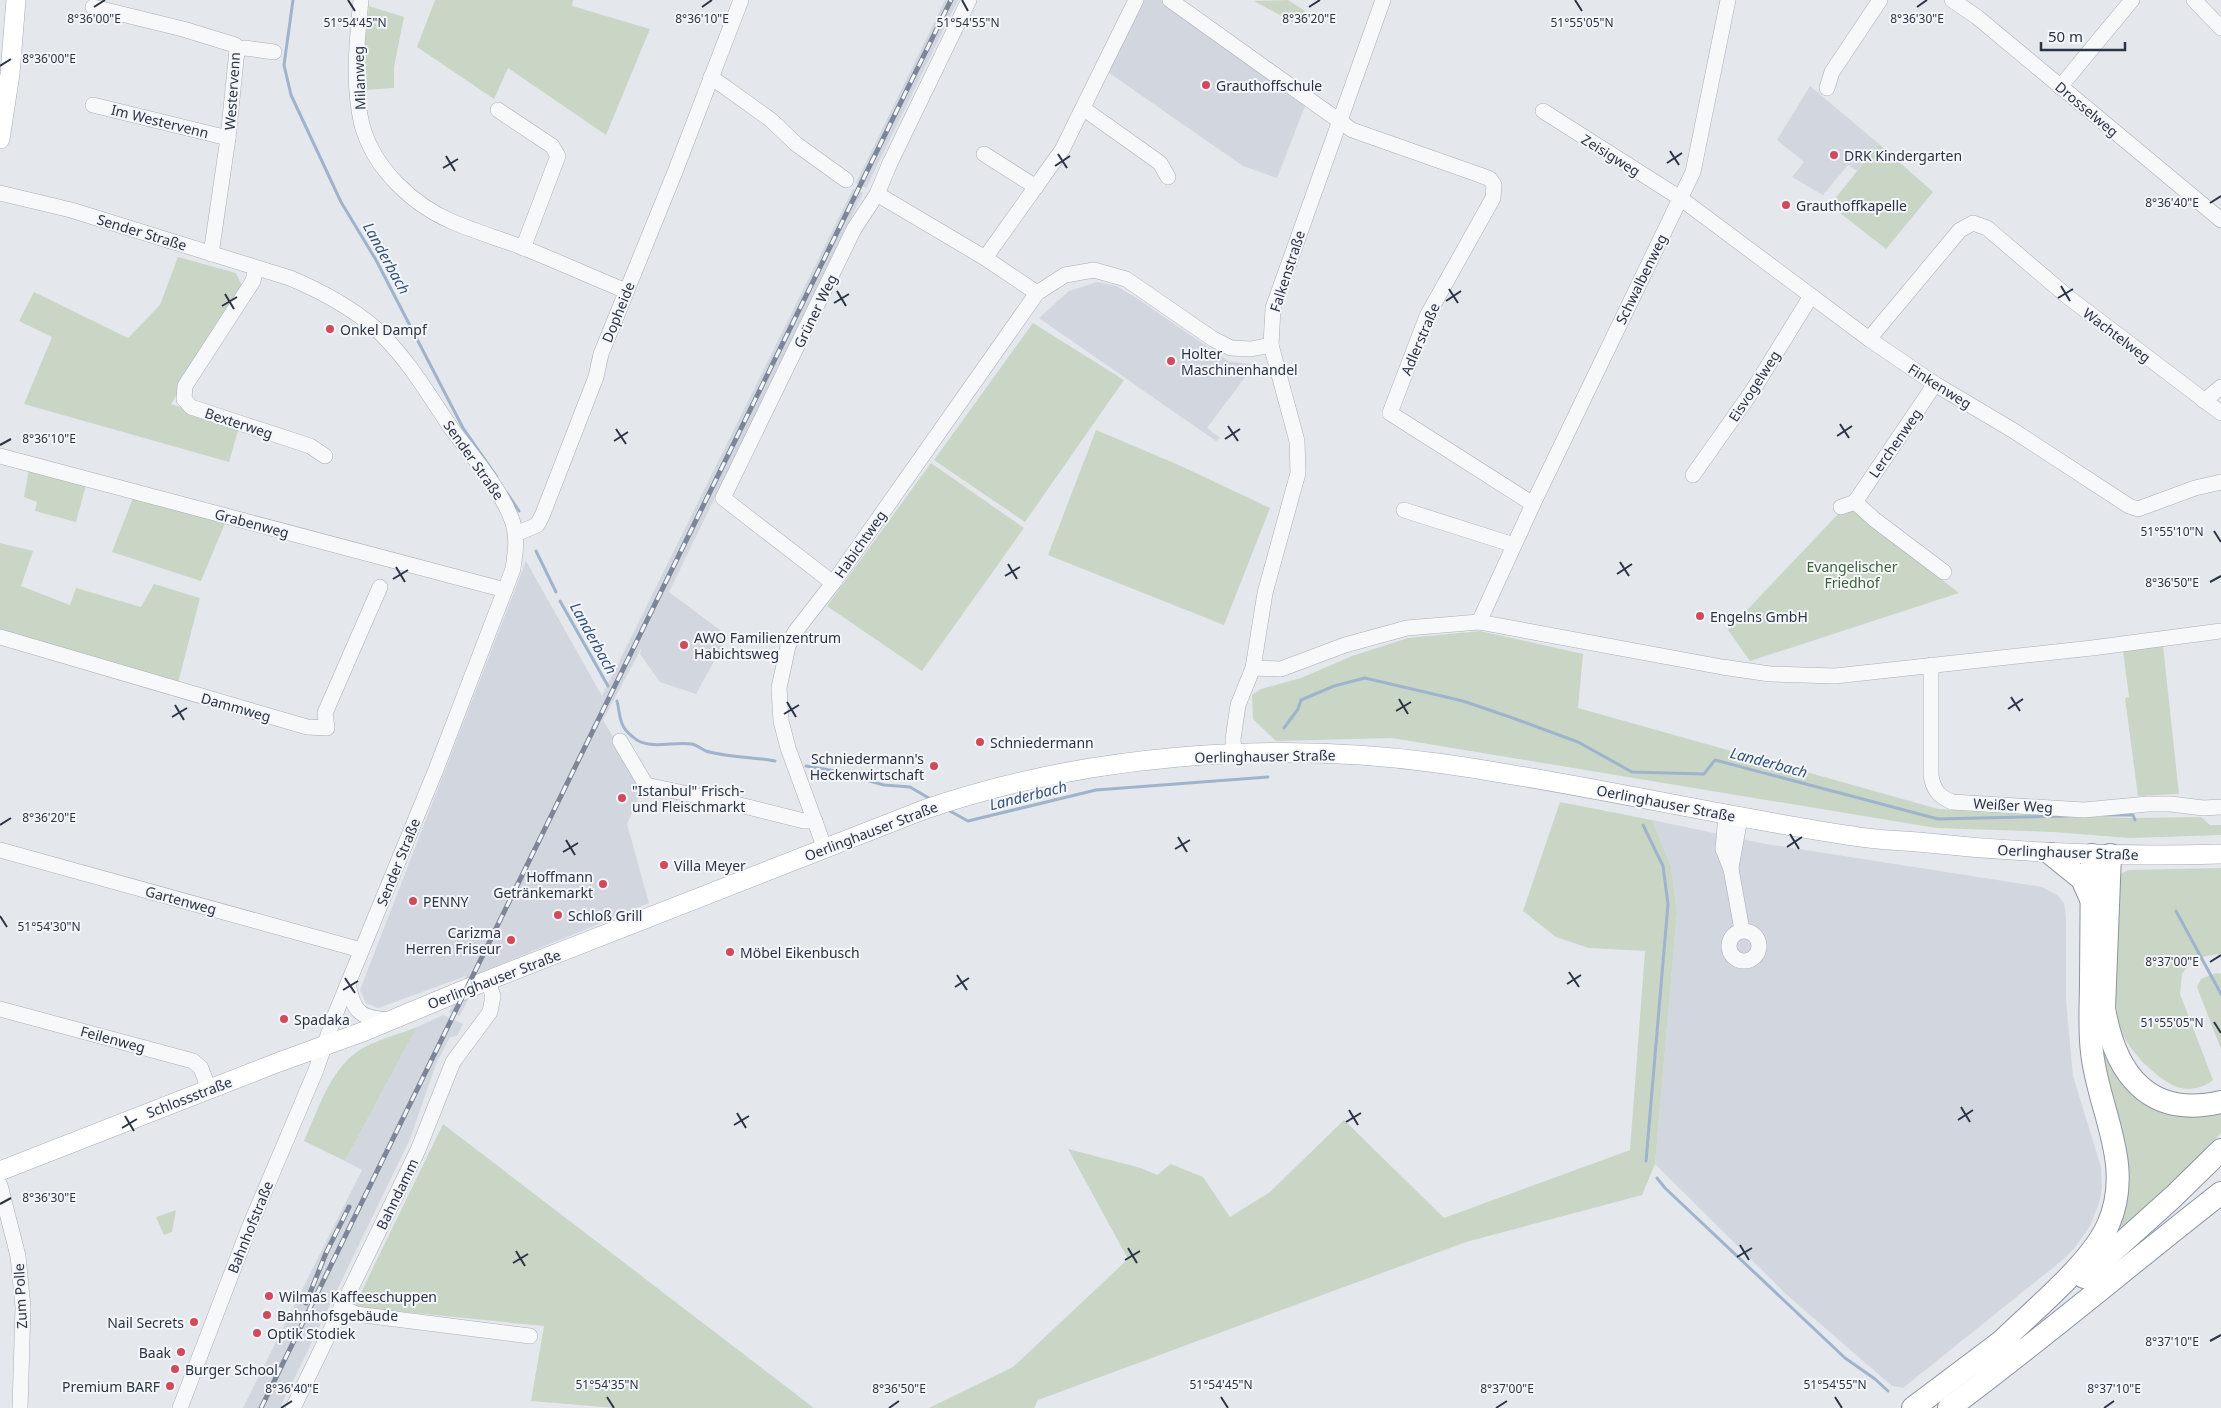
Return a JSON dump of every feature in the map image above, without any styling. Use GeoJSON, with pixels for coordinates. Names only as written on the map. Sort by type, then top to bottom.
{"type":"FeatureCollection","features":[{"type":"Feature","properties":{"kind":"highway"},"geometry":{"type":"LineString","coordinates":[[2052,854],[2082,880],[2092,899]]}},
{"type":"Feature","properties":{"kind":"highway"},"geometry":{"type":"LineString","coordinates":[[1998,1344],[2091,1252],[2108,1225],[2117,1197],[2119,1170],[2113,1137],[2092,1052],[2092,899],[2101,855]]}},
{"type":"Feature","properties":{"kind":"highway"},"geometry":{"type":"LineString","coordinates":[[2101,855],[2104,1008],[2108,1032],[2116,1054],[2127,1073],[2142,1088],[2160,1100],[2183,1106],[2221,1102]]}},
{"type":"Feature","properties":{"kind":"highway"},"geometry":{"type":"LineString","coordinates":[[1913,1408],[2093,1270],[2174,1197],[2221,1150]]}},
{"type":"Feature","properties":{"kind":"highway"},"geometry":{"type":"LineString","coordinates":[[2134,1261],[2221,1179]]}},
{"type":"Feature","properties":{"kind":"highway"},"geometry":{"type":"LineString","coordinates":[[1949,1408],[2020,1355],[2134,1261],[2221,1193]]}},
{"type":"Feature","properties":{"kind":"main road"},"geometry":{"type":"LineString","coordinates":[[0,139],[10,74],[16,0]]}},
{"type":"Feature","properties":{"kind":"main road","name":"Oerlinghauser Straße"},"geometry":{"type":"LineString","coordinates":[[324,1047],[923,810],[955,799],[1036,778],[1108,764],[1234,754],[1356,755],[1435,762],[1571,784],[1733,817],[1857,837],[2052,854],[2221,854]]}},
{"type":"Feature","properties":{"kind":"main road","name":"Schlossstraße"},"geometry":{"type":"LineString","coordinates":[[0,1171],[279,1062],[324,1047]]}},
{"type":"Feature","properties":{"kind":"street","name":"Milanweg"},"geometry":{"type":"LineString","coordinates":[[361,0],[356,54],[357,100],[363,127],[378,158],[405,193],[451,222],[523,248],[626,292]]}},
{"type":"Feature","properties":{"kind":"street","name":"Dopheide"},"geometry":{"type":"LineString","coordinates":[[516,534],[537,526],[596,377],[601,354],[675,172],[741,0]]}},
{"type":"Feature","properties":{"kind":"street","name":"Grüner Weg"},"geometry":{"type":"LineString","coordinates":[[833,583],[723,498],[854,229],[877,194],[890,163],[969,0]]}},
{"type":"Feature","properties":{"kind":"street"},"geometry":{"type":"LineString","coordinates":[[985,258],[1062,150],[1084,109],[1136,0]]}},
{"type":"Feature","properties":{"kind":"street"},"geometry":{"type":"LineString","coordinates":[[1170,0],[1312,100],[1340,123]]}},
{"type":"Feature","properties":{"kind":"street","name":"Falkenstraße"},"geometry":{"type":"LineString","coordinates":[[1234,754],[1233,739],[1238,705],[1253,668],[1265,592],[1298,473],[1297,441],[1271,345],[1273,308],[1383,0]]}},
{"type":"Feature","properties":{"kind":"street","name":"Schwalbenweg"},"geometry":{"type":"LineString","coordinates":[[1479,622],[1533,504],[1693,172],[1728,0]]}},
{"type":"Feature","properties":{"kind":"street"},"geometry":{"type":"LineString","coordinates":[[1827,88],[1832,72],[1880,0]]}},
{"type":"Feature","properties":{"kind":"street","name":"Drosselweg"},"geometry":{"type":"LineString","coordinates":[[1952,0],[1977,17],[2221,220]]}},
{"type":"Feature","properties":{"kind":"street"},"geometry":{"type":"LineString","coordinates":[[2060,87],[2132,0]]}},
{"type":"Feature","properties":{"kind":"street"},"geometry":{"type":"LineString","coordinates":[[2194,0],[2221,28]]}},
{"type":"Feature","properties":{"kind":"street","name":"Westervenn"},"geometry":{"type":"LineString","coordinates":[[93,7],[229,42],[237,50],[228,138],[211,254]]}},
{"type":"Feature","properties":{"kind":"street"},"geometry":{"type":"LineString","coordinates":[[237,50],[245,48],[274,52]]}},
{"type":"Feature","properties":{"kind":"street"},"geometry":{"type":"LineString","coordinates":[[711,77],[771,120],[796,144],[846,180]]}},
{"type":"Feature","properties":{"kind":"street","name":"Im Westervenn"},"geometry":{"type":"LineString","coordinates":[[93,105],[228,138]]}},
{"type":"Feature","properties":{"kind":"street"},"geometry":{"type":"LineString","coordinates":[[1084,109],[1160,163],[1168,177]]}},
{"type":"Feature","properties":{"kind":"street"},"geometry":{"type":"LineString","coordinates":[[498,110],[552,146],[558,156],[523,248]]}},
{"type":"Feature","properties":{"kind":"street","name":"Zeisigweg"},"geometry":{"type":"LineString","coordinates":[[1542,111],[1680,198]]}},
{"type":"Feature","properties":{"kind":"street","name":"Adlerstraße"},"geometry":{"type":"LineString","coordinates":[[1340,123],[1352,130],[1480,175],[1490,180],[1494,185],[1493,198],[1427,316],[1390,413],[1533,504]]}},
{"type":"Feature","properties":{"kind":"street"},"geometry":{"type":"LineString","coordinates":[[984,154],[1036,188]]}},
{"type":"Feature","properties":{"kind":"street","name":"Sender Straße"},"geometry":{"type":"LineString","coordinates":[[0,193],[71,210],[290,278],[319,290],[350,308],[386,340],[419,382],[499,495],[513,523],[516,534],[513,568],[432,780],[361,950],[324,1047]]}},
{"type":"Feature","properties":{"kind":"street"},"geometry":{"type":"LineString","coordinates":[[877,194],[985,258],[1037,293]]}},
{"type":"Feature","properties":{"kind":"street","name":"Finkenweg"},"geometry":{"type":"LineString","coordinates":[[1680,198],[1869,339],[1935,384],[2014,431],[2129,506],[2138,509],[2195,488],[2221,482]]}},
{"type":"Feature","properties":{"kind":"street","name":"Wachtelweg"},"geometry":{"type":"LineString","coordinates":[[1869,339],[1960,230],[1973,223],[1987,228],[2068,297],[2221,413]]}},
{"type":"Feature","properties":{"kind":"street","name":"Bexterweg"},"geometry":{"type":"LineString","coordinates":[[256,268],[253,281],[185,386],[184,400],[191,407],[310,446],[325,456]]}},
{"type":"Feature","properties":{"kind":"street","name":"Habichtweg"},"geometry":{"type":"LineString","coordinates":[[826,848],[814,821],[788,748],[781,720],[779,688],[788,646],[795,632],[833,583],[1037,293],[1065,275],[1094,270],[1126,278],[1213,338],[1231,348],[1251,350],[1271,345]]}},
{"type":"Feature","properties":{"kind":"street","name":"Eisvogelweg"},"geometry":{"type":"LineString","coordinates":[[1693,475],[1753,390],[1812,296]]}},
{"type":"Feature","properties":{"kind":"street","name":"Lerchenweg"},"geometry":{"type":"LineString","coordinates":[[1855,502],[1935,384]]}},
{"type":"Feature","properties":{"kind":"street"},"geometry":{"type":"LineString","coordinates":[[2204,401],[2221,387]]}},
{"type":"Feature","properties":{"kind":"street","name":"Grabenweg"},"geometry":{"type":"LineString","coordinates":[[0,456],[505,590]]}},
{"type":"Feature","properties":{"kind":"street"},"geometry":{"type":"LineString","coordinates":[[1840,508],[1855,502],[1875,520],[1944,572]]}},
{"type":"Feature","properties":{"kind":"street"},"geometry":{"type":"LineString","coordinates":[[1404,510],[1514,545]]}},
{"type":"Feature","properties":{"kind":"street","name":"Dammweg"},"geometry":{"type":"LineString","coordinates":[[0,637],[308,728],[327,728],[325,713],[380,588]]}},
{"type":"Feature","properties":{"kind":"street"},"geometry":{"type":"LineString","coordinates":[[1253,668],[1281,669],[1345,646],[1407,628],[1479,622],[1770,674],[1835,676],[2221,631]]}},
{"type":"Feature","properties":{"kind":"street","name":"Weißer Weg"},"geometry":{"type":"LineString","coordinates":[[1931,665],[1931,774],[1933,785],[1938,794],[1943,798],[1952,802],[2084,810],[2148,804],[2171,804],[2203,808],[2221,807]]}},
{"type":"Feature","properties":{"kind":"street"},"geometry":{"type":"LineString","coordinates":[[620,741],[646,785],[804,822],[814,821]]}},
{"type":"Feature","properties":{"kind":"street"},"geometry":{"type":"LineString","coordinates":[[1733,817],[1731,869],[1742,930]]}},
{"type":"Feature","properties":{"kind":"street","name":"Gartenweg"},"geometry":{"type":"LineString","coordinates":[[0,850],[361,950]]}},
{"type":"Feature","properties":{"kind":"street","name":"Bahndamm"},"geometry":{"type":"LineString","coordinates":[[293,1408],[418,1150],[453,1062],[490,1012],[493,996],[488,981]]}},
{"type":"Feature","properties":{"kind":"street"},"geometry":{"type":"LineString","coordinates":[[348,984],[351,1001],[362,1015],[369,1018],[391,1020]]}},
{"type":"Feature","properties":{"kind":"street","name":"Feilenweg"},"geometry":{"type":"LineString","coordinates":[[0,1009],[193,1061],[201,1068],[209,1090]]}},
{"type":"Feature","properties":{"kind":"street","name":"Bahnhofstraße"},"geometry":{"type":"LineString","coordinates":[[180,1408],[249,1228],[324,1047]]}},
{"type":"Feature","properties":{"kind":"street","name":"Zum Polle"},"geometry":{"type":"LineString","coordinates":[[0,1185],[18,1256],[23,1307],[20,1408]]}},
{"type":"Feature","properties":{"kind":"street"},"geometry":{"type":"LineString","coordinates":[[342,1307],[356,1314],[530,1336]]}},
{"type":"Feature","properties":{"kind":"shaded area"},"geometry":{"type":"Polygon","coordinates":[[[945,0],[958,0],[866,188],[856,183],[945,0]]]}},
{"type":"Feature","properties":{"kind":"shaded area","name":"Grauthoffschule"},"geometry":{"type":"Polygon","coordinates":[[[1140,0],[1164,0],[1307,101],[1277,178],[1243,166],[1105,70],[1140,0]]]}},
{"type":"Feature","properties":{"kind":"shaded area"},"geometry":{"type":"Polygon","coordinates":[[[1810,86],[1879,144],[1857,171],[1848,165],[1823,195],[1792,177],[1804,162],[1777,140],[1810,86]]]}},
{"type":"Feature","properties":{"kind":"shaded area"},"geometry":{"type":"Polygon","coordinates":[[[853,189],[863,193],[669,592],[728,636],[696,694],[660,682],[640,654],[642,647],[603,720],[643,787],[627,824],[649,903],[465,979],[466,976],[378,1008],[366,1003],[360,990],[526,561],[602,696],[853,189]]]}},
{"type":"Feature","properties":{"kind":"shaded area"},"geometry":{"type":"Polygon","coordinates":[[[1097,282],[1116,286],[1135,297],[1228,361],[1254,365],[1207,428],[1220,438],[1216,441],[1039,318],[1069,291],[1097,282]]]}},
{"type":"Feature","properties":{"kind":"shaded area"},"geometry":{"type":"Polygon","coordinates":[[[1652,820],[1766,844],[2042,887],[2057,895],[2064,903],[2066,917],[2066,1001],[2073,1076],[2101,1167],[2102,1188],[2099,1203],[2090,1226],[2074,1249],[1903,1388],[1892,1386],[1787,1295],[1655,1164],[1677,912],[1671,866],[1652,820]]]}},
{"type":"Feature","properties":{"kind":"shaded area"},"geometry":{"type":"Polygon","coordinates":[[[469,997],[460,1016],[449,1012],[453,1003],[469,997]]]}},
{"type":"Feature","properties":{"kind":"shaded area"},"geometry":{"type":"Polygon","coordinates":[[[443,1015],[463,1024],[457,1036],[450,1037],[436,1064],[410,1139],[280,1408],[243,1408],[362,1170],[345,1161],[417,1027],[443,1015]]]}},
{"type":"Feature","properties":{"kind":"green space"},"geometry":{"type":"Polygon","coordinates":[[[435,0],[573,0],[572,6],[650,29],[606,135],[508,68],[494,99],[417,47],[435,0]]]}},
{"type":"Feature","properties":{"kind":"green space"},"geometry":{"type":"Polygon","coordinates":[[[1288,0],[1305,11],[1298,25],[1254,1],[1288,0]]]}},
{"type":"Feature","properties":{"kind":"green space"},"geometry":{"type":"Polygon","coordinates":[[[369,6],[404,17],[394,67],[394,88],[364,90],[364,52],[369,6]]]}},
{"type":"Feature","properties":{"kind":"green space"},"geometry":{"type":"Polygon","coordinates":[[[1879,144],[1933,192],[1886,249],[1830,205],[1879,144]]]}},
{"type":"Feature","properties":{"kind":"green space"},"geometry":{"type":"Polygon","coordinates":[[[178,257],[236,273],[243,288],[171,404],[239,427],[229,462],[24,404],[52,337],[19,321],[34,292],[128,338],[160,305],[178,257]]]}},
{"type":"Feature","properties":{"kind":"green space"},"geometry":{"type":"Polygon","coordinates":[[[1033,323],[1124,380],[1025,522],[934,460],[1033,323]]]}},
{"type":"Feature","properties":{"kind":"green space"},"geometry":{"type":"Polygon","coordinates":[[[1096,430],[1181,466],[1270,508],[1224,625],[1048,555],[1096,430]]]}},
{"type":"Feature","properties":{"kind":"green space"},"geometry":{"type":"Polygon","coordinates":[[[931,463],[1024,528],[922,671],[827,606],[931,463]]]}},
{"type":"Feature","properties":{"kind":"green space"},"geometry":{"type":"Polygon","coordinates":[[[29,469],[86,485],[76,522],[35,511],[37,502],[24,497],[29,469]]]}},
{"type":"Feature","properties":{"kind":"green space"},"geometry":{"type":"Polygon","coordinates":[[[133,498],[225,523],[201,581],[112,552],[133,498]]]}},
{"type":"Feature","properties":{"kind":"green space","name":"Evangelischer Friedhof"},"geometry":{"type":"Polygon","coordinates":[[[1842,510],[1852,510],[1959,593],[1750,661],[1728,630],[1842,510]]]}},
{"type":"Feature","properties":{"kind":"green space"},"geometry":{"type":"Polygon","coordinates":[[[0,543],[33,551],[21,586],[70,605],[76,588],[141,607],[154,584],[200,598],[178,683],[0,631],[0,543]]]}},
{"type":"Feature","properties":{"kind":"green space"},"geometry":{"type":"Polygon","coordinates":[[[1480,631],[1583,654],[1578,708],[1938,809],[2013,814],[2134,818],[2201,817],[2210,825],[2221,825],[2221,835],[2130,838],[2053,832],[1936,828],[1392,738],[1276,741],[1253,719],[1252,695],[1261,689],[1301,678],[1352,656],[1408,638],[1480,631]]]}},
{"type":"Feature","properties":{"kind":"green space"},"geometry":{"type":"Polygon","coordinates":[[[2163,646],[2179,794],[2138,796],[2125,698],[2129,697],[2123,651],[2163,646]]]}},
{"type":"Feature","properties":{"kind":"green space"},"geometry":{"type":"Polygon","coordinates":[[[1560,802],[1652,820],[1671,866],[1677,912],[1655,1164],[1642,1195],[1466,1242],[1038,1400],[1034,1408],[929,1408],[1013,1367],[1128,1259],[1068,1149],[1141,1168],[1157,1175],[1171,1164],[1203,1177],[1230,1217],[1270,1192],[1344,1120],[1444,1218],[1630,1150],[1645,951],[1589,948],[1556,937],[1523,911],[1560,802]]]}},
{"type":"Feature","properties":{"kind":"green space"},"geometry":{"type":"Polygon","coordinates":[[[2221,868],[2221,954],[2206,956],[2190,963],[2182,974],[2180,994],[2213,1080],[2196,1088],[2184,1089],[2167,1082],[2154,1072],[2142,1061],[2123,1035],[2116,1005],[2115,886],[2119,876],[2129,870],[2221,868]]]}},
{"type":"Feature","properties":{"kind":"green space"},"geometry":{"type":"Polygon","coordinates":[[[2216,973],[2221,974],[2221,1049],[2197,987],[2201,979],[2216,973]]]}},
{"type":"Feature","properties":{"kind":"green space"},"geometry":{"type":"Polygon","coordinates":[[[2099,991],[2131,1085],[2221,1107],[2221,1133],[2185,1170],[2112,1237],[2122,1204],[2098,1052],[2099,991]]]}},
{"type":"Feature","properties":{"kind":"green space"},"geometry":{"type":"Polygon","coordinates":[[[417,1027],[345,1161],[304,1141],[320,1103],[342,1066],[363,1048],[417,1027]]]}},
{"type":"Feature","properties":{"kind":"green space"},"geometry":{"type":"Polygon","coordinates":[[[443,1124],[814,1408],[616,1408],[531,1401],[544,1326],[354,1307],[443,1124]]]}},
{"type":"Feature","properties":{"kind":"green space"},"geometry":{"type":"Polygon","coordinates":[[[176,1210],[172,1232],[164,1235],[156,1217],[176,1210]]]}},
{"type":"Feature","properties":{"kind":"waterway","name":"Landerbach"},"geometry":{"type":"LineString","coordinates":[[293,0],[284,65],[291,95],[341,202],[376,260],[463,428],[497,477]]}},
{"type":"Feature","properties":{"kind":"waterway","name":"Landerbach"},"geometry":{"type":"LineString","coordinates":[[507,493],[519,511]]}},
{"type":"Feature","properties":{"kind":"waterway","name":"Landerbach"},"geometry":{"type":"LineString","coordinates":[[536,551],[556,592]]}},
{"type":"Feature","properties":{"kind":"waterway","name":"Landerbach"},"geometry":{"type":"LineString","coordinates":[[560,601],[608,686]]}},
{"type":"Feature","properties":{"kind":"waterway","name":"Landerbach"},"geometry":{"type":"LineString","coordinates":[[1284,728],[1298,709],[1301,700],[1334,686],[1365,678],[1463,701],[1510,717],[1578,742],[1632,772],[1704,774],[1715,760],[1938,819],[2068,816]]}},
{"type":"Feature","properties":{"kind":"waterway","name":"Landerbach"},"geometry":{"type":"LineString","coordinates":[[617,701],[622,725],[633,737],[646,744],[685,743],[696,745],[713,753],[775,761]]}},
{"type":"Feature","properties":{"kind":"waterway","name":"Landerbach"},"geometry":{"type":"LineString","coordinates":[[806,766],[830,770],[884,785],[910,787],[932,800]]}},
{"type":"Feature","properties":{"kind":"waterway","name":"Landerbach"},"geometry":{"type":"LineString","coordinates":[[948,810],[968,821],[1096,790],[1268,777]]}},
{"type":"Feature","properties":{"kind":"waterway","name":"Landerbach"},"geometry":{"type":"LineString","coordinates":[[2104,815],[2133,815],[2135,820]]}},
{"type":"Feature","properties":{"kind":"waterway"},"geometry":{"type":"LineString","coordinates":[[1643,825],[1663,866],[1668,904],[1646,1161]]}},
{"type":"Feature","properties":{"kind":"waterway","name":"Landerbach"},"geometry":{"type":"LineString","coordinates":[[2176,911],[2221,994]]}},
{"type":"Feature","properties":{"kind":"waterway"},"geometry":{"type":"LineString","coordinates":[[1657,1178],[1665,1188],[1845,1358],[1875,1379],[1888,1391]]}},
{"type":"Feature","properties":{"kind":"railway"},"geometry":{"type":"LineString","coordinates":[[261,1408],[951,0]]}},
{"type":"Feature","properties":{"kind":"railway"},"geometry":{"type":"LineString","coordinates":[[306,1303],[326,1253],[349,1207]]}},
{"type":"Feature","properties":{"kind":"place","name":"Grauthoffschule"},"geometry":{"type":"Point","coordinates":[1206,85]}},
{"type":"Feature","properties":{"kind":"place","name":"DRK Kindergarten"},"geometry":{"type":"Point","coordinates":[1834,155]}},
{"type":"Feature","properties":{"kind":"place","name":"Grauthoffkapelle"},"geometry":{"type":"Point","coordinates":[1786,205]}},
{"type":"Feature","properties":{"kind":"place","name":"Onkel Dampf"},"geometry":{"type":"Point","coordinates":[330,329]}},
{"type":"Feature","properties":{"kind":"place","name":"Holter Maschinenhandel"},"geometry":{"type":"Point","coordinates":[1171,361]}},
{"type":"Feature","properties":{"kind":"place","name":"Engelns GmbH"},"geometry":{"type":"Point","coordinates":[1700,616]}},
{"type":"Feature","properties":{"kind":"place","name":"AWO Familienzentrum Habichtsweg"},"geometry":{"type":"Point","coordinates":[684,645]}},
{"type":"Feature","properties":{"kind":"place","name":"Schniedermann"},"geometry":{"type":"Point","coordinates":[980,742]}},
{"type":"Feature","properties":{"kind":"place","name":"Schniedermann's Heckenwirtschaft"},"geometry":{"type":"Point","coordinates":[934,766]}},
{"type":"Feature","properties":{"kind":"place","name":"\"Istanbul\" Frisch- und Fleischmarkt"},"geometry":{"type":"Point","coordinates":[622,798]}},
{"type":"Feature","properties":{"kind":"place","name":"Villa Meyer"},"geometry":{"type":"Point","coordinates":[664,865]}},
{"type":"Feature","properties":{"kind":"place","name":"Hoffmann Getränkemarkt"},"geometry":{"type":"Point","coordinates":[603,884]}},
{"type":"Feature","properties":{"kind":"place","name":"PENNY"},"geometry":{"type":"Point","coordinates":[413,901]}},
{"type":"Feature","properties":{"kind":"place","name":"Schloß Grill"},"geometry":{"type":"Point","coordinates":[558,915]}},
{"type":"Feature","properties":{"kind":"place","name":"Carizma Herren Friseur"},"geometry":{"type":"Point","coordinates":[511,940]}},
{"type":"Feature","properties":{"kind":"place","name":"Möbel Eikenbusch"},"geometry":{"type":"Point","coordinates":[730,952]}},
{"type":"Feature","properties":{"kind":"place","name":"Spadaka"},"geometry":{"type":"Point","coordinates":[284,1019]}},
{"type":"Feature","properties":{"kind":"place","name":"Wilmas Kaffeeschuppen"},"geometry":{"type":"Point","coordinates":[269,1296]}},
{"type":"Feature","properties":{"kind":"place","name":"Bahnhofsgebäude"},"geometry":{"type":"Point","coordinates":[267,1315]}},
{"type":"Feature","properties":{"kind":"place","name":"Nail Secrets"},"geometry":{"type":"Point","coordinates":[194,1322]}},
{"type":"Feature","properties":{"kind":"place","name":"Optik Stodiek"},"geometry":{"type":"Point","coordinates":[257,1333]}},
{"type":"Feature","properties":{"kind":"place","name":"Baak"},"geometry":{"type":"Point","coordinates":[181,1352]}},
{"type":"Feature","properties":{"kind":"place","name":"Burger School"},"geometry":{"type":"Point","coordinates":[175,1369]}},
{"type":"Feature","properties":{"kind":"place","name":"Premium BARF"},"geometry":{"type":"Point","coordinates":[170,1386]}}]}
